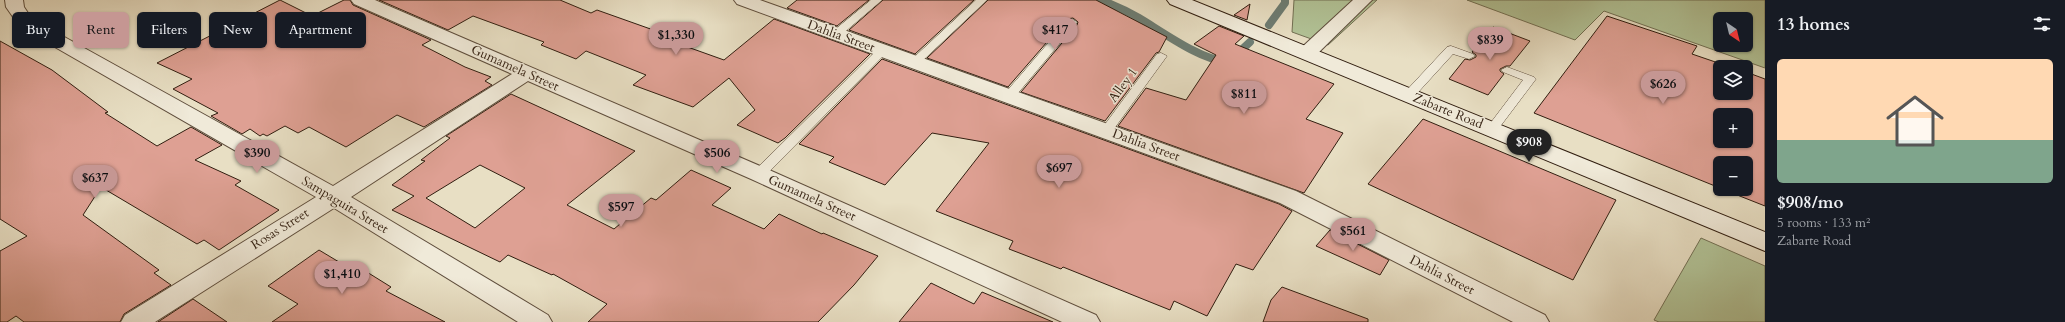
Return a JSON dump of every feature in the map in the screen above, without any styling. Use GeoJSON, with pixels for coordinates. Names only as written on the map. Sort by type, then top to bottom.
{"type":"FeatureCollection","features":[{"type":"Feature","properties":{"kind":"street","name":"Sampaguita Street"},"geometry":{"type":"LineString","coordinates":[[14,0],[15,7],[26,23],[332,196],[539,322]]}},
{"type":"Feature","properties":{"kind":"street","name":"Gumamela Street"},"geometry":{"type":"LineString","coordinates":[[360,0],[759,174],[1087,322]]}},
{"type":"Feature","properties":{"kind":"street","name":"Zabarte Road"},"geometry":{"type":"LineString","coordinates":[[1176,0],[1765,242]]}},
{"type":"Feature","properties":{"kind":"street"},"geometry":{"type":"LineString","coordinates":[[1306,53],[1363,0]]}},
{"type":"Feature","properties":{"kind":"street","name":"Dahlia Street"},"geometry":{"type":"LineString","coordinates":[[752,1],[882,51],[1010,95],[1288,197],[1536,322]]}},
{"type":"Feature","properties":{"kind":"street","name":"Rosas Street"},"geometry":{"type":"LineString","coordinates":[[134,322],[332,196],[451,123],[527,73]]}},
{"type":"Feature","properties":{"kind":"lane"},"geometry":{"type":"LineString","coordinates":[[836,34],[877,0]]}},
{"type":"Feature","properties":{"kind":"lane"},"geometry":{"type":"LineString","coordinates":[[915,62],[982,0]]}},
{"type":"Feature","properties":{"kind":"lane"},"geometry":{"type":"LineString","coordinates":[[1010,95],[1072,22]]}},
{"type":"Feature","properties":{"kind":"lane"},"geometry":{"type":"LineString","coordinates":[[1409,95],[1451,49],[1469,56]]}},
{"type":"Feature","properties":{"kind":"lane"},"geometry":{"type":"LineString","coordinates":[[759,174],[882,51]]}},
{"type":"Feature","properties":{"kind":"lane","name":"Alley 1"},"geometry":{"type":"LineString","coordinates":[[1107,130],[1161,56]]}},
{"type":"Feature","properties":{"kind":"lane"},"geometry":{"type":"LineString","coordinates":[[1492,129],[1530,79],[1507,70]]}},
{"type":"Feature","properties":{"kind":"green space"},"geometry":{"type":"Polygon","coordinates":[[[1294,0],[1377,0],[1328,45],[1292,32],[1294,0]]]}},
{"type":"Feature","properties":{"kind":"green space"},"geometry":{"type":"Polygon","coordinates":[[[1467,0],[1765,0],[1765,68],[1753,64],[1753,60],[1742,60],[1720,52],[1753,52],[1753,12],[1713,12],[1713,50],[1604,11],[1575,40],[1467,0]]]}},
{"type":"Feature","properties":{"kind":"green space"},"geometry":{"type":"Polygon","coordinates":[[[1701,238],[1765,266],[1765,322],[1659,322],[1654,320],[1701,238]]]}},
{"type":"Feature","properties":{"kind":"building"},"geometry":{"type":"Polygon","coordinates":[[[280,0],[304,12],[275,12],[275,48],[366,48],[366,12],[320,12],[344,0],[350,0],[353,5],[431,40],[422,45],[465,67],[491,77],[485,81],[492,85],[424,127],[397,115],[346,147],[309,127],[298,133],[285,126],[267,136],[263,134],[260,136],[250,129],[242,134],[211,116],[218,113],[173,89],[192,79],[157,63],[186,48],[201,48],[201,40],[209,36],[209,48],[267,48],[267,12],[257,12],[280,0]]]}},
{"type":"Feature","properties":{"kind":"building"},"geometry":{"type":"Polygon","coordinates":[[[379,0],[560,0],[591,13],[597,10],[659,32],[654,35],[724,60],[774,19],[870,54],[785,138],[778,143],[737,125],[755,110],[729,78],[693,107],[633,85],[646,75],[586,51],[576,59],[541,45],[544,42],[473,16],[448,30],[379,0]]]}},
{"type":"Feature","properties":{"kind":"building"},"geometry":{"type":"Polygon","coordinates":[[[797,0],[869,0],[837,26],[787,8],[797,0]]]}},
{"type":"Feature","properties":{"kind":"building"},"geometry":{"type":"Polygon","coordinates":[[[883,0],[974,0],[915,54],[849,30],[883,0]]]}},
{"type":"Feature","properties":{"kind":"building"},"geometry":{"type":"Polygon","coordinates":[[[988,0],[1096,0],[1167,37],[1159,52],[1156,53],[1105,121],[1021,92],[1077,25],[1078,22],[1073,18],[1067,19],[1008,87],[927,58],[988,0]]]}},
{"type":"Feature","properties":{"kind":"building"},"geometry":{"type":"Polygon","coordinates":[[[1250,4],[1247,20],[1234,15],[1250,4]]]}},
{"type":"Feature","properties":{"kind":"building"},"geometry":{"type":"Polygon","coordinates":[[[1607,16],[1697,46],[1692,54],[1713,61],[1713,100],[1753,100],[1753,75],[1765,79],[1765,206],[1740,196],[1753,196],[1753,156],[1713,156],[1713,185],[1534,113],[1607,16]]]}},
{"type":"Feature","properties":{"kind":"building"},"geometry":{"type":"Polygon","coordinates":[[[1219,26],[1244,36],[1235,44],[1334,84],[1306,119],[1343,133],[1304,193],[1118,126],[1146,88],[1186,100],[1216,55],[1194,44],[1219,26]]]}},
{"type":"Feature","properties":{"kind":"building"},"geometry":{"type":"Polygon","coordinates":[[[1493,27],[1530,41],[1510,66],[1500,69],[1500,71],[1504,74],[1488,95],[1449,79],[1465,59],[1470,60],[1476,57],[1476,55],[1472,52],[1493,27]]]}},
{"type":"Feature","properties":{"kind":"building"},"geometry":{"type":"Polygon","coordinates":[[[0,41],[52,70],[108,112],[105,113],[157,146],[191,127],[222,145],[195,160],[241,181],[235,185],[279,210],[219,250],[204,240],[197,244],[101,187],[83,215],[159,270],[154,273],[171,285],[124,314],[120,322],[24,322],[16,316],[7,322],[0,322],[0,251],[27,236],[0,219],[0,41]]]}},
{"type":"Feature","properties":{"kind":"building"},"geometry":{"type":"Polygon","coordinates":[[[882,59],[1279,204],[1292,211],[1253,270],[1236,264],[1207,316],[1174,301],[1170,310],[1063,267],[1061,269],[1009,249],[1013,241],[936,211],[989,143],[932,133],[885,185],[829,162],[834,157],[799,144],[882,59]]]}},
{"type":"Feature","properties":{"kind":"building"},"geometry":{"type":"Polygon","coordinates":[[[511,94],[635,151],[567,205],[614,229],[651,198],[656,200],[691,170],[731,188],[712,205],[764,229],[779,214],[822,234],[823,233],[878,256],[854,285],[818,322],[588,322],[607,304],[553,274],[552,275],[508,255],[500,262],[392,210],[414,196],[392,185],[425,161],[421,160],[450,138],[446,136],[511,94]],[[480,165],[426,198],[475,228],[525,188],[480,165]]]}},
{"type":"Feature","properties":{"kind":"building"},"geometry":{"type":"Polygon","coordinates":[[[1423,119],[1616,200],[1573,280],[1368,184],[1423,119]]]}},
{"type":"Feature","properties":{"kind":"building"},"geometry":{"type":"Polygon","coordinates":[[[1330,230],[1389,260],[1380,275],[1316,246],[1330,230]]]}},
{"type":"Feature","properties":{"kind":"building"},"geometry":{"type":"Polygon","coordinates":[[[319,250],[349,268],[354,264],[391,287],[386,291],[445,322],[272,322],[298,304],[268,286],[319,250]]]}},
{"type":"Feature","properties":{"kind":"building"},"geometry":{"type":"Polygon","coordinates":[[[931,283],[974,304],[982,292],[1053,322],[899,322],[931,283]]]}},
{"type":"Feature","properties":{"kind":"building"},"geometry":{"type":"Polygon","coordinates":[[[1282,287],[1368,319],[1368,322],[1263,322],[1271,300],[1282,287]]]}},
{"type":"Feature","properties":{"kind":"building"},"geometry":{"type":"Polygon","coordinates":[[[193,299],[227,322],[158,322],[193,299]]]}},
{"type":"Feature","properties":{"kind":"waterway"},"geometry":{"type":"LineString","coordinates":[[1100,0],[1134,15],[1194,51],[1216,60],[1232,58],[1250,42]]}},
{"type":"Feature","properties":{"kind":"waterway"},"geometry":{"type":"LineString","coordinates":[[1269,25],[1285,3],[1285,0]]}}]}
